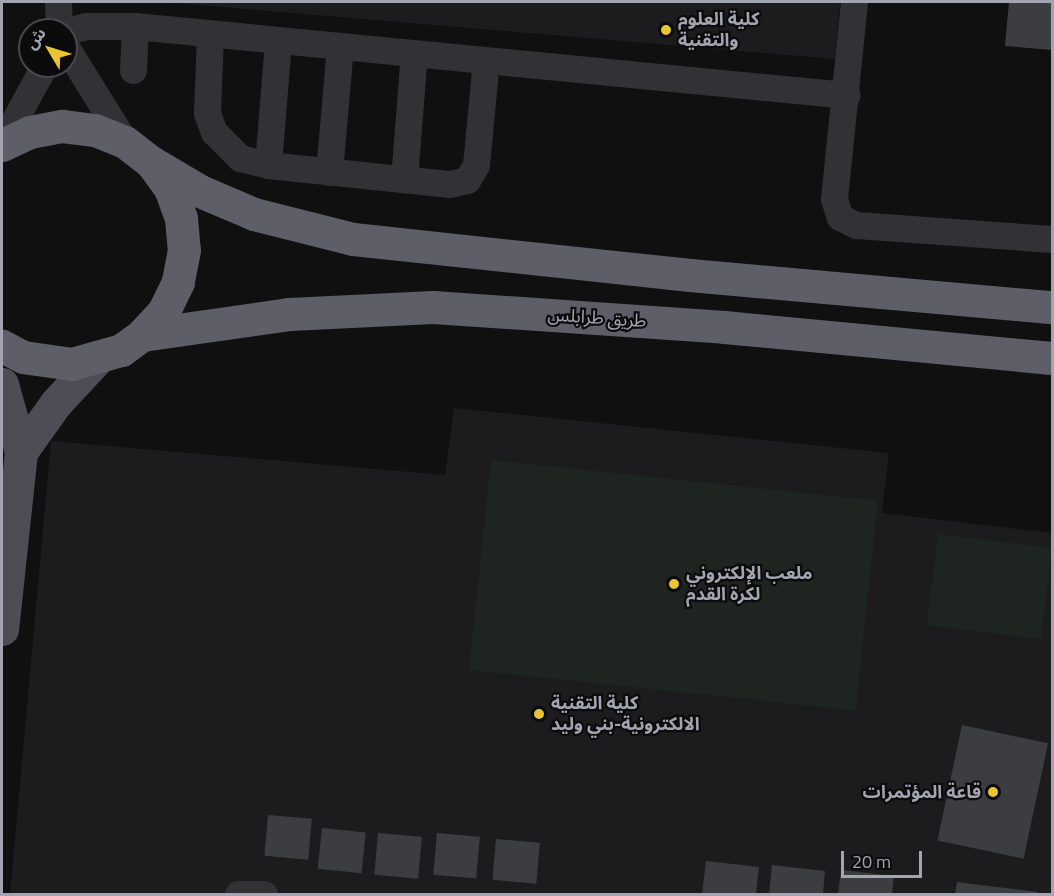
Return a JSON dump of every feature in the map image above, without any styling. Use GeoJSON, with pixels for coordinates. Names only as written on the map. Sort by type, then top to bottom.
{"type":"FeatureCollection","features":[{"type":"Feature","properties":{"kind":"highway"},"geometry":{"type":"LineString","coordinates":[[2,144],[30,132],[62,126],[95,130],[125,142],[151,162],[200,191],[254,214],[353,239],[690,275],[1053,308]]}},
{"type":"Feature","properties":{"kind":"highway"},"geometry":{"type":"LineString","coordinates":[[2,346],[47,363],[96,360],[142,335],[164,311],[178,282],[184,250],[181,218],[174,198],[151,162]]}},
{"type":"Feature","properties":{"kind":"highway","name":"طريق طرابلس"},"geometry":{"type":"LineString","coordinates":[[142,335],[289,314],[433,307],[724,327],[1053,358]]}},
{"type":"Feature","properties":{"kind":"main road"},"geometry":{"type":"LineString","coordinates":[[21,452],[56,403],[96,360]]}},
{"type":"Feature","properties":{"kind":"main road"},"geometry":{"type":"LineString","coordinates":[[2,384],[21,452],[2,629]]}},
{"type":"Feature","properties":{"kind":"street"},"geometry":{"type":"LineString","coordinates":[[58,2],[59,18]]}},
{"type":"Feature","properties":{"kind":"street"},"geometry":{"type":"LineString","coordinates":[[854,2],[834,199],[836,209],[848,222],[1053,239]]}},
{"type":"Feature","properties":{"kind":"street"},"geometry":{"type":"LineString","coordinates":[[78,28],[135,26],[846,95]]}},
{"type":"Feature","properties":{"kind":"street"},"geometry":{"type":"LineString","coordinates":[[133,70],[135,26]]}},
{"type":"Feature","properties":{"kind":"street"},"geometry":{"type":"LineString","coordinates":[[210,33],[207,113],[214,132],[240,158],[268,165],[450,184],[467,180],[473,173],[486,60]]}},
{"type":"Feature","properties":{"kind":"street"},"geometry":{"type":"LineString","coordinates":[[268,165],[278,40]]}},
{"type":"Feature","properties":{"kind":"street"},"geometry":{"type":"LineString","coordinates":[[329,172],[340,46]]}},
{"type":"Feature","properties":{"kind":"street"},"geometry":{"type":"LineString","coordinates":[[404,179],[414,53]]}},
{"type":"Feature","properties":{"kind":"street"},"geometry":{"type":"LineString","coordinates":[[78,66],[125,142]]}},
{"type":"Feature","properties":{"kind":"street"},"geometry":{"type":"LineString","coordinates":[[2,144],[38,78]]}},
{"type":"Feature","properties":{"kind":"street"},"geometry":{"type":"LineString","coordinates":[[238,894],[264,894]]}},
{"type":"Feature","properties":{"kind":"shaded area","name":"كلية العلوم والتقنية"},"geometry":{"type":"Polygon","coordinates":[[[163,2],[840,2],[835,59],[163,2]]]}},
{"type":"Feature","properties":{"kind":"shaded area","name":"كلية التقنية الالكترونية-بني وليد"},"geometry":{"type":"Polygon","coordinates":[[[454,408],[889,453],[882,513],[1052,533],[1052,894],[10,894],[51,441],[445,475],[454,408]]]}},
{"type":"Feature","properties":{"kind":"shaded area","name":"ملعب الإلكتروني لكرة القدم"},"geometry":{"type":"Polygon","coordinates":[[[491,460],[878,501],[856,711],[469,670],[491,460]]]}},
{"type":"Feature","properties":{"kind":"shaded area"},"geometry":{"type":"Polygon","coordinates":[[[938,534],[1052,548],[1041,639],[927,625],[938,534]]]}},
{"type":"Feature","properties":{"kind":"building"},"geometry":{"type":"Polygon","coordinates":[[[1009,2],[1052,2],[1052,50],[1005,46],[1009,2]]]}},
{"type":"Feature","properties":{"kind":"building","name":"قاعة المؤتمرات"},"geometry":{"type":"Polygon","coordinates":[[[962,725],[1048,743],[1024,859],[937,840],[962,725]]]}},
{"type":"Feature","properties":{"kind":"building"},"geometry":{"type":"Polygon","coordinates":[[[268,815],[312,819],[308,860],[264,856],[268,815]]]}},
{"type":"Feature","properties":{"kind":"building"},"geometry":{"type":"Polygon","coordinates":[[[322,828],[366,833],[361,873],[318,869],[322,828]]]}},
{"type":"Feature","properties":{"kind":"building"},"geometry":{"type":"Polygon","coordinates":[[[378,833],[422,837],[418,879],[374,875],[378,833]]]}},
{"type":"Feature","properties":{"kind":"building"},"geometry":{"type":"Polygon","coordinates":[[[437,833],[480,837],[476,879],[433,875],[437,833]]]}},
{"type":"Feature","properties":{"kind":"building"},"geometry":{"type":"Polygon","coordinates":[[[496,839],[540,843],[536,884],[492,880],[496,839]]]}},
{"type":"Feature","properties":{"kind":"building"},"geometry":{"type":"Polygon","coordinates":[[[706,861],[759,867],[756,894],[702,894],[706,861]]]}},
{"type":"Feature","properties":{"kind":"building"},"geometry":{"type":"Polygon","coordinates":[[[772,865],[825,871],[823,894],[769,894],[772,865]]]}},
{"type":"Feature","properties":{"kind":"building"},"geometry":{"type":"Polygon","coordinates":[[[841,870],[894,876],[892,894],[838,894],[841,870]]]}},
{"type":"Feature","properties":{"kind":"building"},"geometry":{"type":"Polygon","coordinates":[[[957,882],[1038,892],[1038,894],[955,894],[957,882]]]}},
{"type":"Feature","properties":{"kind":"place","name":"كلية العلوم والتقنية"},"geometry":{"type":"Point","coordinates":[666,30]}},
{"type":"Feature","properties":{"kind":"place","name":"ملعب الإلكتروني لكرة القدم"},"geometry":{"type":"Point","coordinates":[674,584]}},
{"type":"Feature","properties":{"kind":"place","name":"كلية التقنية الالكترونية-بني وليد"},"geometry":{"type":"Point","coordinates":[539,714]}},
{"type":"Feature","properties":{"kind":"place","name":"قاعة المؤتمرات"},"geometry":{"type":"Point","coordinates":[993,792]}}]}
